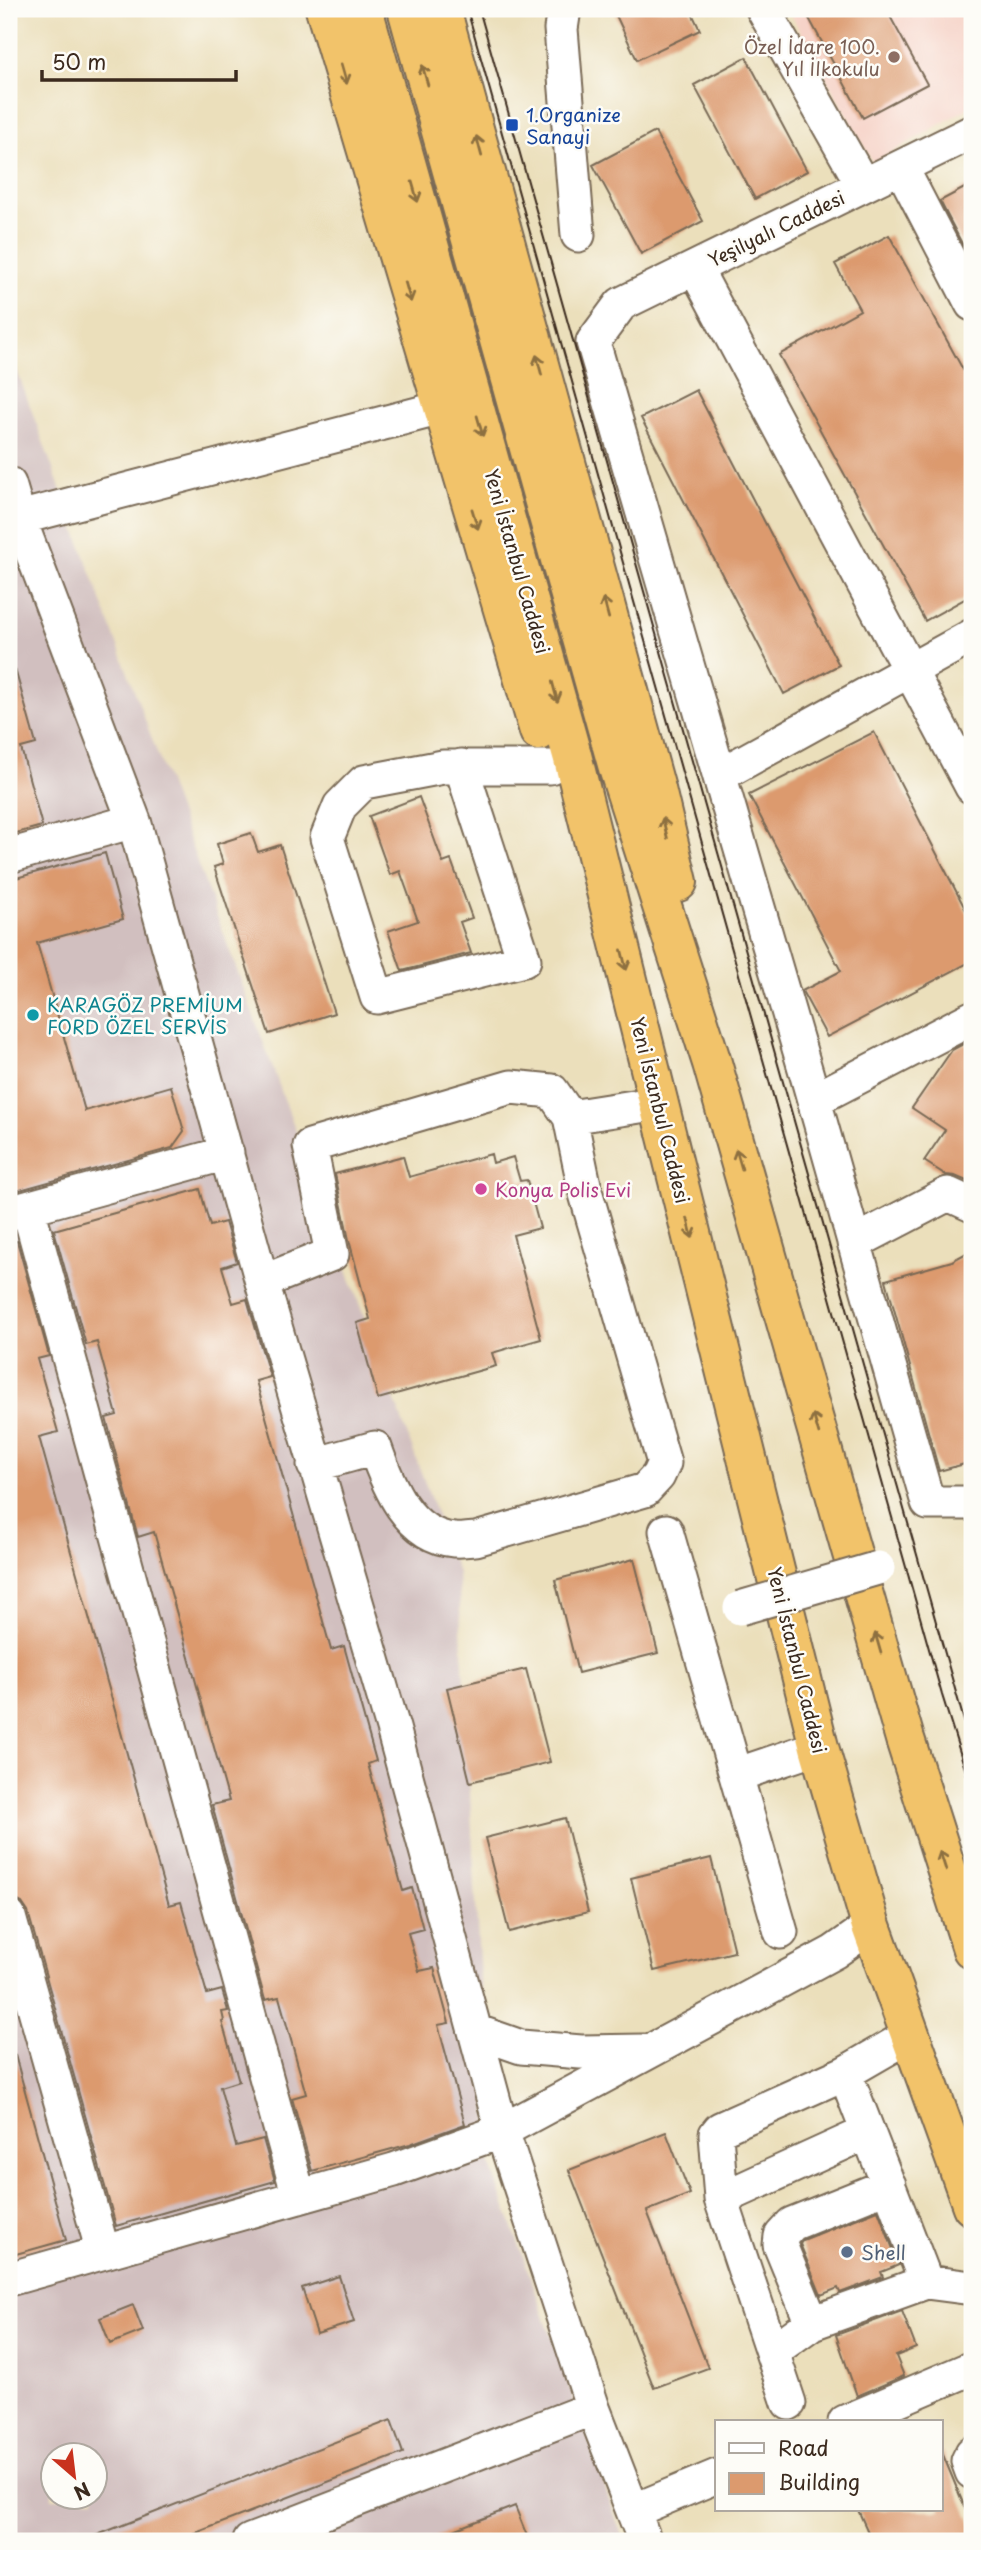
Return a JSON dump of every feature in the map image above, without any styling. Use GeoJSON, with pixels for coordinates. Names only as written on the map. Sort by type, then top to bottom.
{"type":"FeatureCollection","features":[{"type":"Feature","properties":{"kind":"highway"},"geometry":{"type":"LineString","coordinates":[[325,9],[441,408],[564,815],[584,862],[612,914]]}},
{"type":"Feature","properties":{"kind":"highway","name":"Yeni İstanbul Caddesi"},"geometry":{"type":"LineString","coordinates":[[363,9],[547,664],[612,914],[819,1747],[871,1926],[972,2206]]}},
{"type":"Feature","properties":{"kind":"highway"},"geometry":{"type":"LineString","coordinates":[[407,9],[618,768],[712,1063],[905,1739],[972,1949]]}},
{"type":"Feature","properties":{"kind":"highway"},"geometry":{"type":"LineString","coordinates":[[441,9],[656,789],[692,954],[712,1063]]}},
{"type":"Feature","properties":{"kind":"street"},"geometry":{"type":"LineString","coordinates":[[564,9],[561,30],[578,235]]}},
{"type":"Feature","properties":{"kind":"street"},"geometry":{"type":"LineString","coordinates":[[763,9],[863,185]]}},
{"type":"Feature","properties":{"kind":"street","name":"Yeşilyalı Caddesi"},"geometry":{"type":"LineString","coordinates":[[720,775],[593,342],[621,304],[972,132]]}},
{"type":"Feature","properties":{"kind":"street"},"geometry":{"type":"LineString","coordinates":[[901,167],[972,304]]}},
{"type":"Feature","properties":{"kind":"street"},"geometry":{"type":"LineString","coordinates":[[695,268],[972,787]]}},
{"type":"Feature","properties":{"kind":"street"},"geometry":{"type":"LineString","coordinates":[[19,519],[441,408]]}},
{"type":"Feature","properties":{"kind":"street"},"geometry":{"type":"LineString","coordinates":[[9,484],[19,519],[134,821],[314,1465],[393,1728],[502,2131],[593,2408],[639,2526],[715,2477]]}},
{"type":"Feature","properties":{"kind":"street"},"geometry":{"type":"LineString","coordinates":[[972,636],[720,775],[928,1503],[972,1501]]}},
{"type":"Feature","properties":{"kind":"street"},"geometry":{"type":"LineString","coordinates":[[461,766],[524,960],[377,997],[327,838],[340,806],[365,782],[443,767],[461,766],[550,766]]}},
{"type":"Feature","properties":{"kind":"street"},"geometry":{"type":"LineString","coordinates":[[9,856],[134,821]]}},
{"type":"Feature","properties":{"kind":"street"},"geometry":{"type":"LineString","coordinates":[[814,1100],[972,1018]]}},
{"type":"Feature","properties":{"kind":"street"},"geometry":{"type":"LineString","coordinates":[[262,1282],[332,1255],[310,1146],[511,1087],[552,1091],[570,1116],[586,1194],[664,1462],[646,1490],[476,1539],[452,1541],[426,1530],[407,1515],[387,1483],[375,1448],[314,1465]]}},
{"type":"Feature","properties":{"kind":"street"},"geometry":{"type":"LineString","coordinates":[[570,1116],[659,1103]]}},
{"type":"Feature","properties":{"kind":"street"},"geometry":{"type":"LineString","coordinates":[[227,1153],[18,1211],[299,2197]]}},
{"type":"Feature","properties":{"kind":"street"},"geometry":{"type":"LineString","coordinates":[[854,1243],[948,1194],[972,1205]]}},
{"type":"Feature","properties":{"kind":"street"},"geometry":{"type":"LineString","coordinates":[[666,1531],[781,1932]]}},
{"type":"Feature","properties":{"kind":"street"},"geometry":{"type":"LineString","coordinates":[[740,1608],[878,1568]]}},
{"type":"Feature","properties":{"kind":"street"},"geometry":{"type":"LineString","coordinates":[[736,1775],[819,1747]]}},
{"type":"Feature","properties":{"kind":"street"},"geometry":{"type":"LineString","coordinates":[[9,1917],[103,2252]]}},
{"type":"Feature","properties":{"kind":"street"},"geometry":{"type":"LineString","coordinates":[[9,2279],[394,2170],[502,2131],[834,1952],[871,1926]]}},
{"type":"Feature","properties":{"kind":"street"},"geometry":{"type":"LineString","coordinates":[[475,2031],[521,2047],[581,2052],[650,2051]]}},
{"type":"Feature","properties":{"kind":"street"},"geometry":{"type":"LineString","coordinates":[[789,2403],[721,2199],[716,2140],[720,2129],[845,2073],[909,2036]]}},
{"type":"Feature","properties":{"kind":"street"},"geometry":{"type":"LineString","coordinates":[[845,2073],[926,2282]]}},
{"type":"Feature","properties":{"kind":"street"},"geometry":{"type":"LineString","coordinates":[[721,2199],[869,2132]]}},
{"type":"Feature","properties":{"kind":"street"},"geometry":{"type":"LineString","coordinates":[[812,2323],[780,2245],[781,2236],[792,2224],[889,2185]]}},
{"type":"Feature","properties":{"kind":"street"},"geometry":{"type":"LineString","coordinates":[[773,2351],[812,2323],[926,2282],[972,2288]]}},
{"type":"Feature","properties":{"kind":"street"},"geometry":{"type":"LineString","coordinates":[[850,2420],[972,2368]]}},
{"type":"Feature","properties":{"kind":"street"},"geometry":{"type":"LineString","coordinates":[[250,2541],[593,2408]]}},
{"type":"Feature","properties":{"kind":"street"},"geometry":{"type":"LineString","coordinates":[[972,2453],[968,2461],[972,2472]]}},
{"type":"Feature","properties":{"kind":"shaded area","name":"Özel İdare 100. Yıl İlkokulu"},"geometry":{"type":"Polygon","coordinates":[[[788,9],[972,9],[972,106],[873,163],[788,9]]]}},
{"type":"Feature","properties":{"kind":"shaded area"},"geometry":{"type":"Polygon","coordinates":[[[9,349],[458,1573],[490,2163],[624,2541],[9,2541],[9,349]]]}},
{"type":"Feature","properties":{"kind":"building"},"geometry":{"type":"Polygon","coordinates":[[[613,9],[690,9],[700,30],[637,60],[613,9]]]}},
{"type":"Feature","properties":{"kind":"building"},"geometry":{"type":"Polygon","coordinates":[[[804,9],[886,9],[927,84],[863,118],[804,9]]]}},
{"type":"Feature","properties":{"kind":"building"},"geometry":{"type":"Polygon","coordinates":[[[746,57],[807,171],[755,199],[694,85],[746,57]]]}},
{"type":"Feature","properties":{"kind":"building"},"geometry":{"type":"Polygon","coordinates":[[[655,132],[703,221],[641,254],[593,165],[655,132]]]}},
{"type":"Feature","properties":{"kind":"building"},"geometry":{"type":"Polygon","coordinates":[[[972,184],[972,263],[940,201],[972,184]]]}},
{"type":"Feature","properties":{"kind":"building"},"geometry":{"type":"Polygon","coordinates":[[[889,235],[972,386],[972,595],[925,621],[779,355],[860,310],[835,264],[889,235]]]}},
{"type":"Feature","properties":{"kind":"building"},"geometry":{"type":"Polygon","coordinates":[[[696,390],[839,665],[784,694],[641,418],[696,390]]]}},
{"type":"Feature","properties":{"kind":"building"},"geometry":{"type":"Polygon","coordinates":[[[9,669],[15,669],[36,744],[21,748],[42,826],[9,835],[9,669]]]}},
{"type":"Feature","properties":{"kind":"building"},"geometry":{"type":"Polygon","coordinates":[[[874,732],[972,922],[972,961],[827,1037],[802,991],[841,971],[749,795],[874,732]]]}},
{"type":"Feature","properties":{"kind":"building"},"geometry":{"type":"Polygon","coordinates":[[[419,797],[443,863],[451,860],[472,918],[460,922],[471,953],[402,971],[388,931],[418,921],[400,871],[390,875],[369,816],[419,797]]]}},
{"type":"Feature","properties":{"kind":"building"},"geometry":{"type":"Polygon","coordinates":[[[251,833],[258,852],[280,845],[334,1013],[269,1034],[214,867],[223,864],[217,844],[251,833]]]}},
{"type":"Feature","properties":{"kind":"building","name":"KARAGÖZ PREMİUM FORD ÖZEL SERVİS"},"geometry":{"type":"Polygon","coordinates":[[[105,853],[123,919],[37,943],[85,1111],[171,1086],[184,1131],[172,1148],[9,1193],[9,880],[105,853]]]}},
{"type":"Feature","properties":{"kind":"building"},"geometry":{"type":"Polygon","coordinates":[[[965,1043],[972,1048],[972,1177],[969,1182],[946,1175],[924,1161],[945,1130],[912,1108],[952,1050],[965,1043]]]}},
{"type":"Feature","properties":{"kind":"building"},"geometry":{"type":"Polygon","coordinates":[[[491,1154],[493,1163],[513,1157],[520,1181],[527,1180],[540,1228],[513,1235],[541,1339],[492,1353],[496,1366],[378,1399],[357,1323],[370,1319],[335,1174],[403,1156],[409,1177],[491,1154]]]}},
{"type":"Feature","properties":{"kind":"building"},"geometry":{"type":"Polygon","coordinates":[[[200,1189],[210,1226],[225,1222],[237,1262],[222,1267],[233,1303],[247,1299],[270,1377],[256,1381],[331,1650],[344,1646],[376,1761],[368,1764],[403,1891],[412,1888],[423,1929],[408,1933],[419,1971],[434,1968],[449,2023],[438,2025],[465,2124],[410,2144],[312,2171],[292,2098],[306,2094],[279,1997],[265,2000],[212,1805],[229,1801],[154,1532],[138,1537],[106,1418],[117,1415],[97,1342],[86,1345],[54,1230],[200,1189]]]}},
{"type":"Feature","properties":{"kind":"building"},"geometry":{"type":"Polygon","coordinates":[[[17,1241],[49,1356],[37,1359],[58,1432],[39,1437],[169,1905],[181,1902],[207,1994],[222,1990],[228,2011],[222,2012],[222,2022],[239,2081],[220,2087],[236,2146],[263,2139],[275,2181],[116,2226],[28,1912],[22,1903],[12,1898],[9,1885],[9,1243],[17,1241]]]}},
{"type":"Feature","properties":{"kind":"building"},"geometry":{"type":"Polygon","coordinates":[[[972,1250],[972,1462],[939,1471],[886,1280],[952,1261],[972,1250]]]}},
{"type":"Feature","properties":{"kind":"building"},"geometry":{"type":"Polygon","coordinates":[[[634,1559],[658,1653],[578,1673],[555,1580],[634,1559]]]}},
{"type":"Feature","properties":{"kind":"building"},"geometry":{"type":"Polygon","coordinates":[[[526,1669],[550,1762],[470,1782],[447,1688],[526,1669]]]}},
{"type":"Feature","properties":{"kind":"building"},"geometry":{"type":"Polygon","coordinates":[[[565,1818],[588,1912],[509,1932],[485,1838],[565,1818]]]}},
{"type":"Feature","properties":{"kind":"building"},"geometry":{"type":"Polygon","coordinates":[[[711,1858],[734,1952],[654,1971],[631,1878],[711,1858]]]}},
{"type":"Feature","properties":{"kind":"building"},"geometry":{"type":"Polygon","coordinates":[[[15,2055],[66,2240],[9,2256],[9,2056],[15,2055]]]}},
{"type":"Feature","properties":{"kind":"building"},"geometry":{"type":"Polygon","coordinates":[[[666,2132],[690,2194],[647,2211],[708,2368],[654,2388],[569,2170],[666,2132]]]}},
{"type":"Feature","properties":{"kind":"building"},"geometry":{"type":"Polygon","coordinates":[[[878,2210],[899,2265],[881,2272],[883,2277],[840,2293],[838,2288],[821,2295],[800,2244],[803,2240],[878,2210]]]}},
{"type":"Feature","properties":{"kind":"building"},"geometry":{"type":"Polygon","coordinates":[[[339,2276],[354,2322],[317,2334],[302,2288],[339,2276]]]}},
{"type":"Feature","properties":{"kind":"building"},"geometry":{"type":"Polygon","coordinates":[[[133,2305],[143,2331],[110,2344],[100,2318],[133,2305]]]}},
{"type":"Feature","properties":{"kind":"building"},"geometry":{"type":"Polygon","coordinates":[[[902,2311],[916,2348],[896,2356],[904,2376],[857,2396],[836,2335],[902,2311]]]}},
{"type":"Feature","properties":{"kind":"building"},"geometry":{"type":"Polygon","coordinates":[[[391,2420],[403,2453],[175,2541],[82,2541],[391,2420]]]}},
{"type":"Feature","properties":{"kind":"building"},"geometry":{"type":"Polygon","coordinates":[[[942,2452],[972,2525],[972,2541],[872,2541],[859,2512],[942,2512],[942,2452]]]}},
{"type":"Feature","properties":{"kind":"building"},"geometry":{"type":"Polygon","coordinates":[[[515,2506],[529,2541],[428,2541],[428,2540],[515,2506]]]}},
{"type":"Feature","properties":{"kind":"tram line"},"geometry":{"type":"LineString","coordinates":[[467,9],[942,1695],[972,1791]]}},
{"type":"Feature","properties":{"kind":"tram line"},"geometry":{"type":"LineString","coordinates":[[479,9],[972,1749]]}},
{"type":"Feature","properties":{"kind":"place","name":"Özel İdare 100. Yıl İlkokulu"},"geometry":{"type":"Point","coordinates":[894,57]}},
{"type":"Feature","properties":{"kind":"place","name":"1.Organize Sanayi"},"geometry":{"type":"Point","coordinates":[512,125]}},
{"type":"Feature","properties":{"kind":"place","name":"KARAGÖZ PREMİUM FORD ÖZEL SERVİS"},"geometry":{"type":"Point","coordinates":[33,1015]}},
{"type":"Feature","properties":{"kind":"place","name":"Konya Polis Evi"},"geometry":{"type":"Point","coordinates":[481,1189]}},
{"type":"Feature","properties":{"kind":"place","name":"Shell"},"geometry":{"type":"Point","coordinates":[847,2252]}}]}
